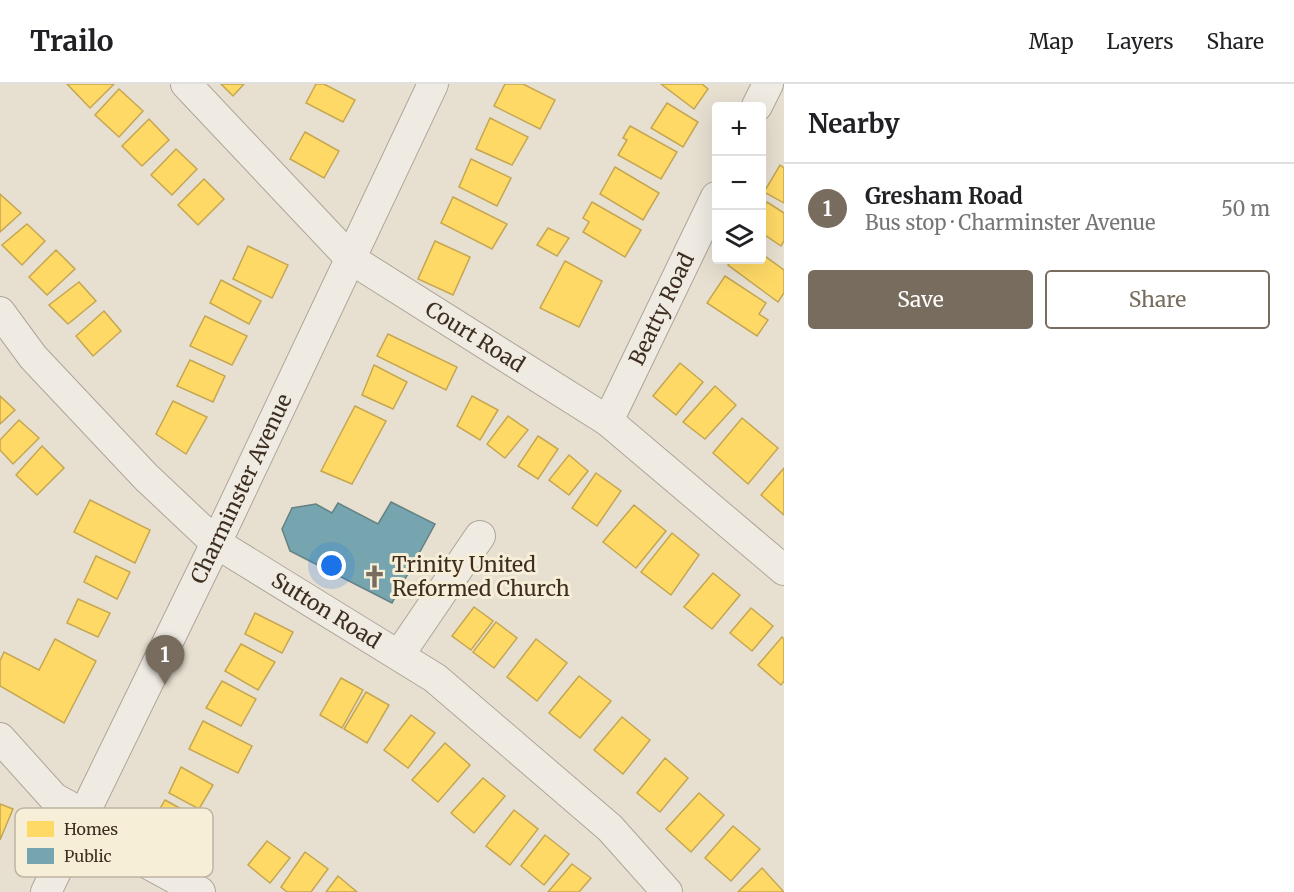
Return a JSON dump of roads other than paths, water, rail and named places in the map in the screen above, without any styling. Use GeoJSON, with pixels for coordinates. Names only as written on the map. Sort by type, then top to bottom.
{"type":"FeatureCollection","features":[{"type":"Feature","properties":{"kind":"street","name":"Court Road"},"geometry":{"type":"LineString","coordinates":[[186,84],[351,259],[608,421],[784,570]]}},
{"type":"Feature","properties":{"kind":"street","name":"Charminster Avenue"},"geometry":{"type":"LineString","coordinates":[[85,808],[216,543],[433,84]]}},
{"type":"Feature","properties":{"kind":"street"},"geometry":{"type":"LineString","coordinates":[[760,102],[768,84]]}},
{"type":"Feature","properties":{"kind":"street","name":"Beatty Road"},"geometry":{"type":"LineString","coordinates":[[608,421],[712,207]]}},
{"type":"Feature","properties":{"kind":"street","name":"Sutton Road"},"geometry":{"type":"LineString","coordinates":[[0,312],[49,375],[146,477],[216,543],[435,678],[610,828],[667,892]]}},
{"type":"Feature","properties":{"kind":"street"},"geometry":{"type":"LineString","coordinates":[[399,655],[480,536]]}},
{"type":"Feature","properties":{"kind":"street"},"geometry":{"type":"LineString","coordinates":[[0,738],[54,798],[66,808]]}},
{"type":"Feature","properties":{"kind":"street","name":"Charminster Avenue"},"geometry":{"type":"LineString","coordinates":[[46,892],[53,877]]}},
{"type":"Feature","properties":{"kind":"street"},"geometry":{"type":"LineString","coordinates":[[175,877],[200,892]]}},
{"type":"Feature","properties":{"kind":"place","name":"Trinity United Reformed Church"},"geometry":{"type":"Point","coordinates":[374,577]}},
{"type":"Feature","properties":{"kind":"place","name":"Gresham Road"},"geometry":{"type":"Point","coordinates":[165,685]}}]}
